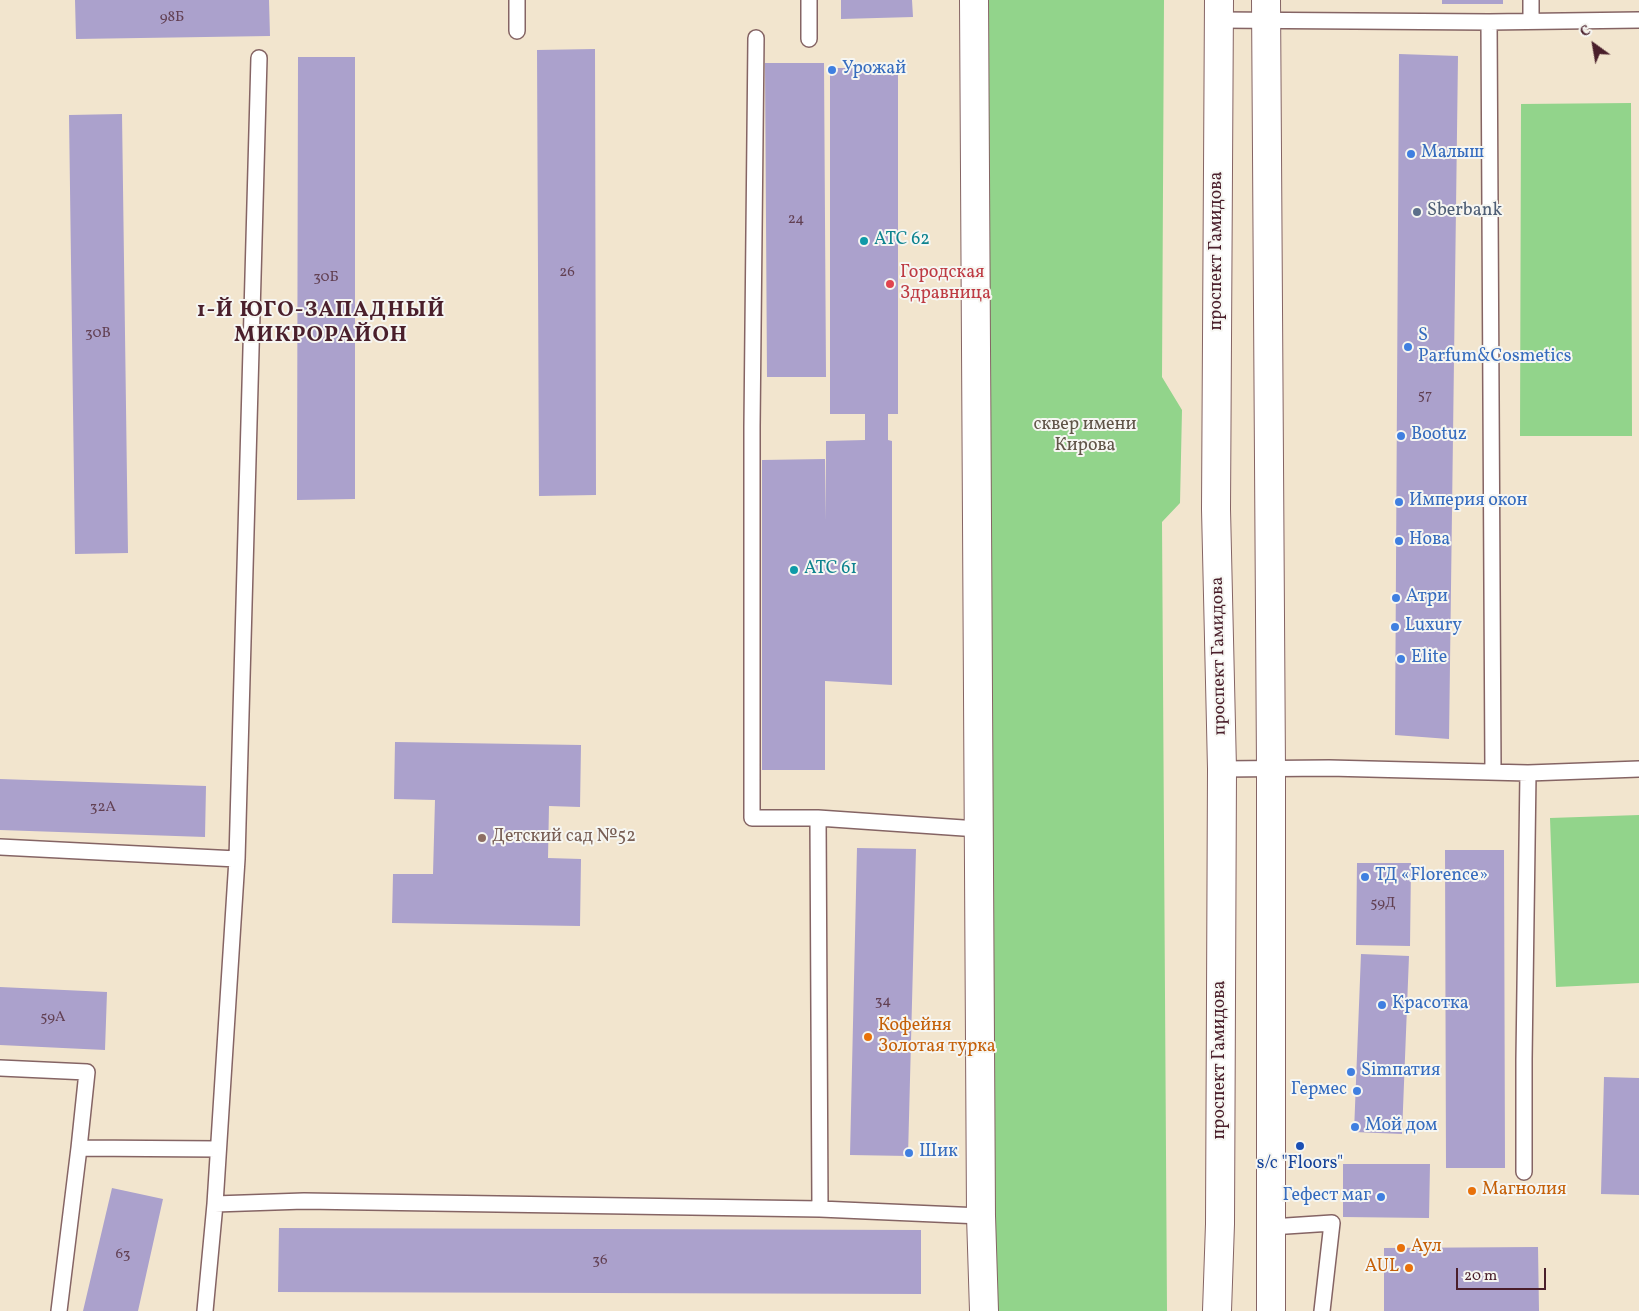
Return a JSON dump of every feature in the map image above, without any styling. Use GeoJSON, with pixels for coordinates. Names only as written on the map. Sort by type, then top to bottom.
{"type":"FeatureCollection","features":[{"type":"Feature","properties":{"kind":"main road"},"geometry":{"type":"LineString","coordinates":[[974,0],[980,1216],[984,1311]]}},
{"type":"Feature","properties":{"kind":"main road","name":"проспект Гамидова"},"geometry":{"type":"LineString","coordinates":[[1217,1311],[1220,1224],[1222,768],[1216,510],[1219,10]]}},
{"type":"Feature","properties":{"kind":"main road"},"geometry":{"type":"LineString","coordinates":[[1266,10],[1271,769],[1271,1311]]}},
{"type":"Feature","properties":{"kind":"lane"},"geometry":{"type":"LineString","coordinates":[[517,0],[517,32]]}},
{"type":"Feature","properties":{"kind":"lane"},"geometry":{"type":"LineString","coordinates":[[809,0],[809,39]]}},
{"type":"Feature","properties":{"kind":"lane"},"geometry":{"type":"LineString","coordinates":[[1531,0],[1531,21]]}},
{"type":"Feature","properties":{"kind":"lane"},"geometry":{"type":"LineString","coordinates":[[1219,10],[1266,10],[1489,22],[1639,20]]}},
{"type":"Feature","properties":{"kind":"lane"},"geometry":{"type":"LineString","coordinates":[[1489,22],[1493,772]]}},
{"type":"Feature","properties":{"kind":"lane"},"geometry":{"type":"LineString","coordinates":[[756,38],[752,416],[752,818],[818,818],[978,829]]}},
{"type":"Feature","properties":{"kind":"lane"},"geometry":{"type":"LineString","coordinates":[[205,1311],[215,1204],[237,859],[259,58]]}},
{"type":"Feature","properties":{"kind":"lane"},"geometry":{"type":"LineString","coordinates":[[1222,768],[1329,768],[1528,773],[1639,768]]}},
{"type":"Feature","properties":{"kind":"lane"},"geometry":{"type":"LineString","coordinates":[[1524,1172],[1528,773]]}},
{"type":"Feature","properties":{"kind":"lane"},"geometry":{"type":"LineString","coordinates":[[818,818],[820,1209]]}},
{"type":"Feature","properties":{"kind":"lane"},"geometry":{"type":"LineString","coordinates":[[0,847],[237,859]]}},
{"type":"Feature","properties":{"kind":"lane"},"geometry":{"type":"LineString","coordinates":[[0,1068],[87,1072],[59,1311]]}},
{"type":"Feature","properties":{"kind":"lane"},"geometry":{"type":"LineString","coordinates":[[79,1148],[218,1149]]}},
{"type":"Feature","properties":{"kind":"lane"},"geometry":{"type":"LineString","coordinates":[[215,1204],[304,1201],[820,1209],[980,1216]]}},
{"type":"Feature","properties":{"kind":"lane"},"geometry":{"type":"LineString","coordinates":[[1271,1227],[1332,1223],[1322,1311]]}},
{"type":"Feature","properties":{"kind":"green space","name":"сквер имени Кирова"},"geometry":{"type":"Polygon","coordinates":[[[984,0],[1164,0],[1162,377],[1182,410],[1180,503],[1162,522],[1167,1311],[996,1311],[984,0]]]}},
{"type":"Feature","properties":{"kind":"green space"},"geometry":{"type":"Polygon","coordinates":[[[1631,103],[1632,436],[1520,436],[1521,104],[1631,103]]]}},
{"type":"Feature","properties":{"kind":"green space"},"geometry":{"type":"Polygon","coordinates":[[[1639,815],[1639,983],[1556,987],[1550,818],[1639,815]]]}},
{"type":"Feature","properties":{"kind":"building"},"geometry":{"type":"Polygon","coordinates":[[[75,0],[269,0],[270,36],[76,39],[75,0]]]}},
{"type":"Feature","properties":{"kind":"building"},"geometry":{"type":"Polygon","coordinates":[[[841,0],[912,0],[913,17],[841,19],[841,0]]]}},
{"type":"Feature","properties":{"kind":"building"},"geometry":{"type":"Polygon","coordinates":[[[1442,0],[1503,0],[1503,4],[1442,4],[1442,0]]]}},
{"type":"Feature","properties":{"kind":"building"},"geometry":{"type":"Polygon","coordinates":[[[595,49],[596,495],[539,496],[537,50],[595,49]]]}},
{"type":"Feature","properties":{"kind":"building"},"geometry":{"type":"Polygon","coordinates":[[[1399,54],[1458,56],[1449,739],[1395,735],[1399,54]]]}},
{"type":"Feature","properties":{"kind":"building"},"geometry":{"type":"Polygon","coordinates":[[[298,57],[355,57],[355,499],[297,500],[298,57]]]}},
{"type":"Feature","properties":{"kind":"building"},"geometry":{"type":"Polygon","coordinates":[[[765,63],[824,63],[826,377],[767,377],[765,63]]]}},
{"type":"Feature","properties":{"kind":"building"},"geometry":{"type":"Polygon","coordinates":[[[830,68],[898,68],[898,414],[888,414],[888,440],[892,441],[892,685],[825,681],[825,770],[762,770],[762,460],[825,459],[826,521],[826,441],[865,440],[865,414],[830,414],[830,68]]]}},
{"type":"Feature","properties":{"kind":"building"},"geometry":{"type":"Polygon","coordinates":[[[122,114],[128,553],[75,554],[69,115],[122,114]]]}},
{"type":"Feature","properties":{"kind":"building"},"geometry":{"type":"Polygon","coordinates":[[[395,742],[581,745],[580,807],[549,806],[548,858],[581,859],[580,926],[392,923],[393,874],[433,874],[435,800],[394,799],[395,742]]]}},
{"type":"Feature","properties":{"kind":"building"},"geometry":{"type":"Polygon","coordinates":[[[0,779],[206,786],[205,837],[0,830],[0,779]]]}},
{"type":"Feature","properties":{"kind":"building"},"geometry":{"type":"Polygon","coordinates":[[[857,848],[916,849],[908,1156],[850,1155],[857,848]]]}},
{"type":"Feature","properties":{"kind":"building"},"geometry":{"type":"Polygon","coordinates":[[[1445,850],[1504,850],[1505,1168],[1446,1168],[1445,850]]]}},
{"type":"Feature","properties":{"kind":"building"},"geometry":{"type":"Polygon","coordinates":[[[1357,863],[1411,863],[1410,946],[1356,945],[1357,863]]]}},
{"type":"Feature","properties":{"kind":"building"},"geometry":{"type":"Polygon","coordinates":[[[1361,954],[1409,956],[1402,1134],[1354,1132],[1361,954]]]}},
{"type":"Feature","properties":{"kind":"building"},"geometry":{"type":"Polygon","coordinates":[[[0,987],[107,992],[105,1050],[0,1045],[0,987]]]}},
{"type":"Feature","properties":{"kind":"building"},"geometry":{"type":"Polygon","coordinates":[[[1604,1077],[1639,1078],[1639,1195],[1601,1194],[1604,1077]]]}},
{"type":"Feature","properties":{"kind":"building"},"geometry":{"type":"Polygon","coordinates":[[[1343,1164],[1430,1164],[1429,1218],[1343,1217],[1343,1164]]]}},
{"type":"Feature","properties":{"kind":"building"},"geometry":{"type":"Polygon","coordinates":[[[112,1188],[163,1199],[138,1311],[83,1311],[112,1188]]]}},
{"type":"Feature","properties":{"kind":"building"},"geometry":{"type":"Polygon","coordinates":[[[279,1228],[921,1230],[921,1294],[278,1292],[279,1228]]]}},
{"type":"Feature","properties":{"kind":"building"},"geometry":{"type":"Polygon","coordinates":[[[1538,1247],[1539,1311],[1384,1311],[1384,1248],[1538,1247]]]}},
{"type":"Feature","properties":{"kind":"place","name":"Урожай"},"geometry":{"type":"Point","coordinates":[832,70]}},
{"type":"Feature","properties":{"kind":"place","name":"Малыш"},"geometry":{"type":"Point","coordinates":[1411,154]}},
{"type":"Feature","properties":{"kind":"place","name":"Sberbank"},"geometry":{"type":"Point","coordinates":[1417,212]}},
{"type":"Feature","properties":{"kind":"place","name":"АТС 62"},"geometry":{"type":"Point","coordinates":[864,241]}},
{"type":"Feature","properties":{"kind":"place","name":"Городская Здравница"},"geometry":{"type":"Point","coordinates":[890,284]}},
{"type":"Feature","properties":{"kind":"place","name":"S Parfum&Cosmetics"},"geometry":{"type":"Point","coordinates":[1408,347]}},
{"type":"Feature","properties":{"kind":"place","name":"Bootuz"},"geometry":{"type":"Point","coordinates":[1401,436]}},
{"type":"Feature","properties":{"kind":"place","name":"Империя окон"},"geometry":{"type":"Point","coordinates":[1399,502]}},
{"type":"Feature","properties":{"kind":"place","name":"Нова"},"geometry":{"type":"Point","coordinates":[1399,541]}},
{"type":"Feature","properties":{"kind":"place","name":"АТС 61"},"geometry":{"type":"Point","coordinates":[794,570]}},
{"type":"Feature","properties":{"kind":"place","name":"Атри"},"geometry":{"type":"Point","coordinates":[1396,598]}},
{"type":"Feature","properties":{"kind":"place","name":"Luxury"},"geometry":{"type":"Point","coordinates":[1395,627]}},
{"type":"Feature","properties":{"kind":"place","name":"Elite"},"geometry":{"type":"Point","coordinates":[1401,659]}},
{"type":"Feature","properties":{"kind":"place","name":"Детский сад №52"},"geometry":{"type":"Point","coordinates":[482,838]}},
{"type":"Feature","properties":{"kind":"place","name":"ТД «Florence»"},"geometry":{"type":"Point","coordinates":[1365,877]}},
{"type":"Feature","properties":{"kind":"place","name":"Красотка"},"geometry":{"type":"Point","coordinates":[1382,1005]}},
{"type":"Feature","properties":{"kind":"place","name":"Кофейня Золотая турка"},"geometry":{"type":"Point","coordinates":[868,1037]}},
{"type":"Feature","properties":{"kind":"place","name":"Simпатия"},"geometry":{"type":"Point","coordinates":[1351,1072]}},
{"type":"Feature","properties":{"kind":"place","name":"Гермес"},"geometry":{"type":"Point","coordinates":[1357,1091]}},
{"type":"Feature","properties":{"kind":"place","name":"Мой дом"},"geometry":{"type":"Point","coordinates":[1355,1127]}},
{"type":"Feature","properties":{"kind":"place","name":"s/c \"Floors\""},"geometry":{"type":"Point","coordinates":[1300,1146]}},
{"type":"Feature","properties":{"kind":"place","name":"Шик"},"geometry":{"type":"Point","coordinates":[909,1153]}},
{"type":"Feature","properties":{"kind":"place","name":"Магнолия"},"geometry":{"type":"Point","coordinates":[1472,1191]}},
{"type":"Feature","properties":{"kind":"place","name":"Гефест маг"},"geometry":{"type":"Point","coordinates":[1381,1197]}},
{"type":"Feature","properties":{"kind":"place","name":"Аул"},"geometry":{"type":"Point","coordinates":[1401,1248]}},
{"type":"Feature","properties":{"kind":"place","name":"AUL"},"geometry":{"type":"Point","coordinates":[1409,1268]}},
{"type":"Feature","properties":{"kind":"district","name":"1-Й ЮГО-ЗАПАДНЫЙ МИКРОРАЙОН"},"geometry":{"type":"Point","coordinates":[321,324]}}]}
